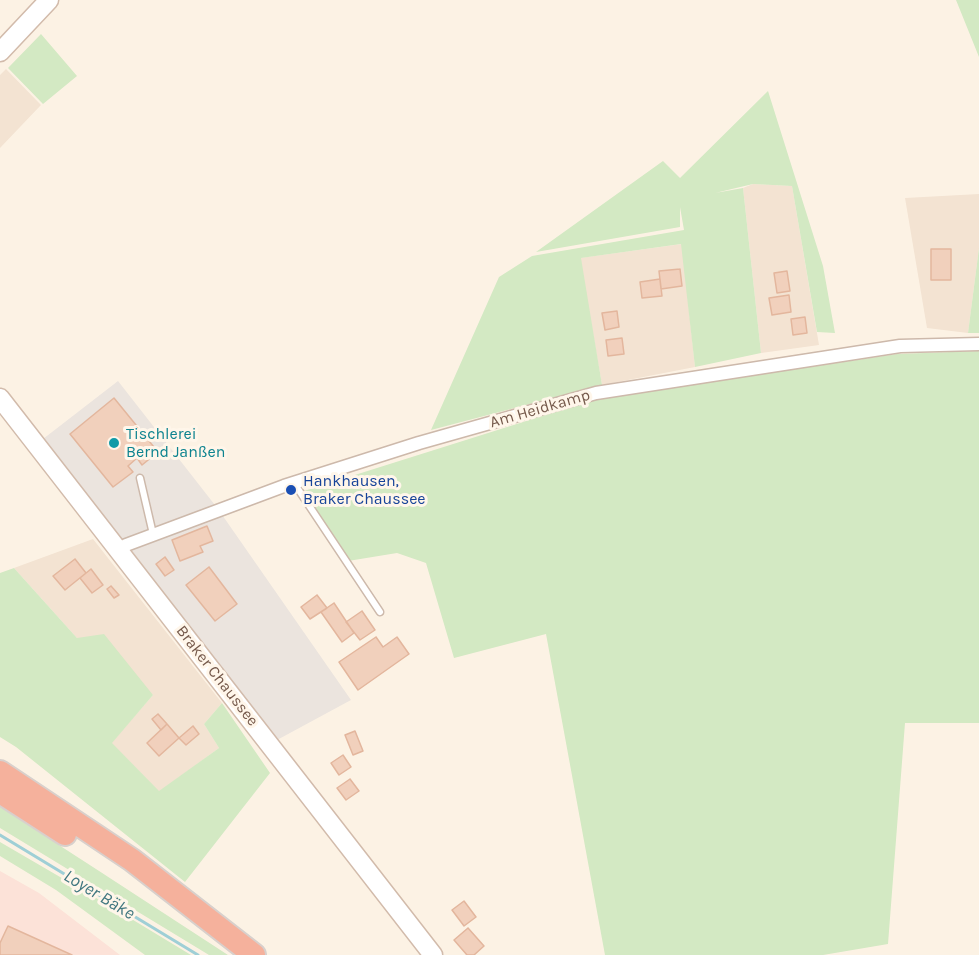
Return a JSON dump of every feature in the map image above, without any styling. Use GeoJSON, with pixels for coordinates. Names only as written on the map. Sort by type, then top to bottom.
{"type":"FeatureCollection","features":[{"type":"Feature","properties":{"kind":"highway"},"geometry":{"type":"LineString","coordinates":[[0,772],[132,860],[254,955]]}},
{"type":"Feature","properties":{"kind":"highway"},"geometry":{"type":"LineString","coordinates":[[0,792],[126,873],[227,934]]}},
{"type":"Feature","properties":{"kind":"street"},"geometry":{"type":"LineString","coordinates":[[0,52],[49,0]]}},
{"type":"Feature","properties":{"kind":"street","name":"Am Heidkamp"},"geometry":{"type":"LineString","coordinates":[[119,551],[126,545],[153,534],[294,483],[419,443],[596,393],[900,346],[979,344]]}},
{"type":"Feature","properties":{"kind":"street","name":"Braker Chaussee"},"geometry":{"type":"LineString","coordinates":[[0,398],[433,955]]}},
{"type":"Feature","properties":{"kind":"lane"},"geometry":{"type":"LineString","coordinates":[[140,478],[153,534]]}},
{"type":"Feature","properties":{"kind":"lane"},"geometry":{"type":"LineString","coordinates":[[294,483],[380,612]]}},
{"type":"Feature","properties":{"kind":"shaded area"},"geometry":{"type":"Polygon","coordinates":[[[6,69],[41,105],[0,148],[0,75],[6,69]]]}},
{"type":"Feature","properties":{"kind":"shaded area"},"geometry":{"type":"Polygon","coordinates":[[[753,184],[792,186],[819,345],[761,353],[743,188],[753,184]]]}},
{"type":"Feature","properties":{"kind":"shaded area"},"geometry":{"type":"Polygon","coordinates":[[[979,194],[979,248],[968,333],[927,328],[905,198],[979,194]]]}},
{"type":"Feature","properties":{"kind":"shaded area"},"geometry":{"type":"Polygon","coordinates":[[[682,244],[695,367],[602,385],[580,258],[682,244]]]}},
{"type":"Feature","properties":{"kind":"shaded area"},"geometry":{"type":"Polygon","coordinates":[[[118,381],[218,509],[351,700],[277,740],[43,439],[118,381]]]}},
{"type":"Feature","properties":{"kind":"shaded area"},"geometry":{"type":"Polygon","coordinates":[[[93,539],[222,703],[204,724],[219,748],[159,792],[111,743],[153,695],[77,638],[14,568],[93,539]]]}},
{"type":"Feature","properties":{"kind":"shaded area"},"geometry":{"type":"Polygon","coordinates":[[[0,871],[39,893],[120,955],[0,955],[0,871]]]}},
{"type":"Feature","properties":{"kind":"green space"},"geometry":{"type":"Polygon","coordinates":[[[956,0],[979,0],[979,57],[956,0]]]}},
{"type":"Feature","properties":{"kind":"green space"},"geometry":{"type":"Polygon","coordinates":[[[41,34],[77,76],[43,104],[8,68],[41,34]]]}},
{"type":"Feature","properties":{"kind":"green space"},"geometry":{"type":"Polygon","coordinates":[[[768,91],[823,266],[835,333],[817,332],[792,186],[753,184],[715,193],[743,188],[761,353],[695,367],[681,244],[581,258],[602,385],[431,430],[499,277],[532,256],[684,230],[680,207],[680,227],[536,252],[663,161],[680,178],[768,91]]]}},
{"type":"Feature","properties":{"kind":"green space"},"geometry":{"type":"Polygon","coordinates":[[[979,248],[979,333],[968,333],[979,248]]]}},
{"type":"Feature","properties":{"kind":"green space"},"geometry":{"type":"Polygon","coordinates":[[[979,351],[979,723],[905,723],[888,944],[823,955],[605,955],[546,634],[454,658],[426,563],[397,553],[348,561],[304,491],[596,399],[897,354],[979,351]]]}},
{"type":"Feature","properties":{"kind":"green space"},"geometry":{"type":"Polygon","coordinates":[[[14,568],[77,638],[104,634],[153,695],[112,743],[159,791],[219,748],[204,724],[222,703],[270,773],[185,882],[16,747],[0,737],[0,573],[14,568]]]}},
{"type":"Feature","properties":{"kind":"green space"},"geometry":{"type":"Polygon","coordinates":[[[0,807],[228,955],[209,955],[0,828],[0,807]]]}},
{"type":"Feature","properties":{"kind":"green space"},"geometry":{"type":"Polygon","coordinates":[[[0,842],[191,955],[145,955],[56,890],[0,856],[0,842]]]}},
{"type":"Feature","properties":{"kind":"building"},"geometry":{"type":"Polygon","coordinates":[[[931,249],[951,249],[951,280],[931,280],[931,249]]]}},
{"type":"Feature","properties":{"kind":"building"},"geometry":{"type":"Polygon","coordinates":[[[680,269],[682,286],[661,289],[659,271],[680,269]]]}},
{"type":"Feature","properties":{"kind":"building"},"geometry":{"type":"Polygon","coordinates":[[[787,271],[790,291],[777,293],[774,273],[787,271]]]}},
{"type":"Feature","properties":{"kind":"building"},"geometry":{"type":"Polygon","coordinates":[[[660,279],[662,296],[642,298],[640,282],[660,279]]]}},
{"type":"Feature","properties":{"kind":"building"},"geometry":{"type":"Polygon","coordinates":[[[789,295],[791,312],[772,315],[769,298],[789,295]]]}},
{"type":"Feature","properties":{"kind":"building"},"geometry":{"type":"Polygon","coordinates":[[[617,311],[619,327],[605,330],[602,313],[617,311]]]}},
{"type":"Feature","properties":{"kind":"building"},"geometry":{"type":"Polygon","coordinates":[[[805,317],[807,333],[793,335],[791,319],[805,317]]]}},
{"type":"Feature","properties":{"kind":"building"},"geometry":{"type":"Polygon","coordinates":[[[622,338],[624,354],[608,356],[606,340],[622,338]]]}},
{"type":"Feature","properties":{"kind":"building","name":"Tischlerei Bernd Janßen"},"geometry":{"type":"Polygon","coordinates":[[[114,398],[158,452],[142,465],[137,458],[128,466],[133,472],[113,487],[70,434],[114,398]]]}},
{"type":"Feature","properties":{"kind":"building"},"geometry":{"type":"Polygon","coordinates":[[[207,526],[213,541],[200,546],[203,552],[180,561],[172,540],[207,526]]]}},
{"type":"Feature","properties":{"kind":"building"},"geometry":{"type":"Polygon","coordinates":[[[165,557],[174,570],[165,576],[156,564],[165,557]]]}},
{"type":"Feature","properties":{"kind":"building"},"geometry":{"type":"Polygon","coordinates":[[[75,559],[86,573],[65,590],[53,576],[75,559]]]}},
{"type":"Feature","properties":{"kind":"building"},"geometry":{"type":"Polygon","coordinates":[[[209,567],[237,604],[215,621],[186,585],[209,567]]]}},
{"type":"Feature","properties":{"kind":"building"},"geometry":{"type":"Polygon","coordinates":[[[91,569],[103,585],[92,593],[80,578],[91,569]]]}},
{"type":"Feature","properties":{"kind":"building"},"geometry":{"type":"Polygon","coordinates":[[[111,586],[119,595],[114,598],[107,589],[111,586]]]}},
{"type":"Feature","properties":{"kind":"building"},"geometry":{"type":"Polygon","coordinates":[[[317,595],[327,608],[310,619],[301,607],[317,595]]]}},
{"type":"Feature","properties":{"kind":"building"},"geometry":{"type":"Polygon","coordinates":[[[334,603],[354,633],[342,642],[321,612],[334,603]]]}},
{"type":"Feature","properties":{"kind":"building"},"geometry":{"type":"Polygon","coordinates":[[[362,611],[375,630],[360,640],[346,622],[362,611]]]}},
{"type":"Feature","properties":{"kind":"building"},"geometry":{"type":"Polygon","coordinates":[[[376,637],[383,647],[397,637],[409,654],[358,690],[339,662],[376,637]]]}},
{"type":"Feature","properties":{"kind":"building"},"geometry":{"type":"Polygon","coordinates":[[[158,714],[167,724],[161,730],[152,719],[158,714]]]}},
{"type":"Feature","properties":{"kind":"building"},"geometry":{"type":"Polygon","coordinates":[[[167,724],[179,738],[159,756],[147,743],[167,724]]]}},
{"type":"Feature","properties":{"kind":"building"},"geometry":{"type":"Polygon","coordinates":[[[193,726],[199,734],[186,745],[179,738],[193,726]]]}},
{"type":"Feature","properties":{"kind":"building"},"geometry":{"type":"Polygon","coordinates":[[[355,731],[363,751],[353,755],[345,735],[355,731]]]}},
{"type":"Feature","properties":{"kind":"building"},"geometry":{"type":"Polygon","coordinates":[[[343,755],[351,767],[339,775],[331,763],[343,755]]]}},
{"type":"Feature","properties":{"kind":"building"},"geometry":{"type":"Polygon","coordinates":[[[350,779],[359,791],[346,800],[337,788],[350,779]]]}},
{"type":"Feature","properties":{"kind":"building"},"geometry":{"type":"Polygon","coordinates":[[[464,901],[476,917],[464,926],[452,910],[464,901]]]}},
{"type":"Feature","properties":{"kind":"building"},"geometry":{"type":"Polygon","coordinates":[[[8,926],[72,955],[0,955],[0,943],[8,926]]]}},
{"type":"Feature","properties":{"kind":"building"},"geometry":{"type":"Polygon","coordinates":[[[468,928],[484,946],[474,955],[467,955],[454,940],[468,928]]]}},
{"type":"Feature","properties":{"kind":"waterway","name":"Loyer Bäke"},"geometry":{"type":"LineString","coordinates":[[0,835],[198,955]]}},
{"type":"Feature","properties":{"kind":"place","name":"Tischlerei Bernd Janßen"},"geometry":{"type":"Point","coordinates":[114,443]}},
{"type":"Feature","properties":{"kind":"place","name":"Hankhausen, Braker Chaussee"},"geometry":{"type":"Point","coordinates":[291,490]}}]}
